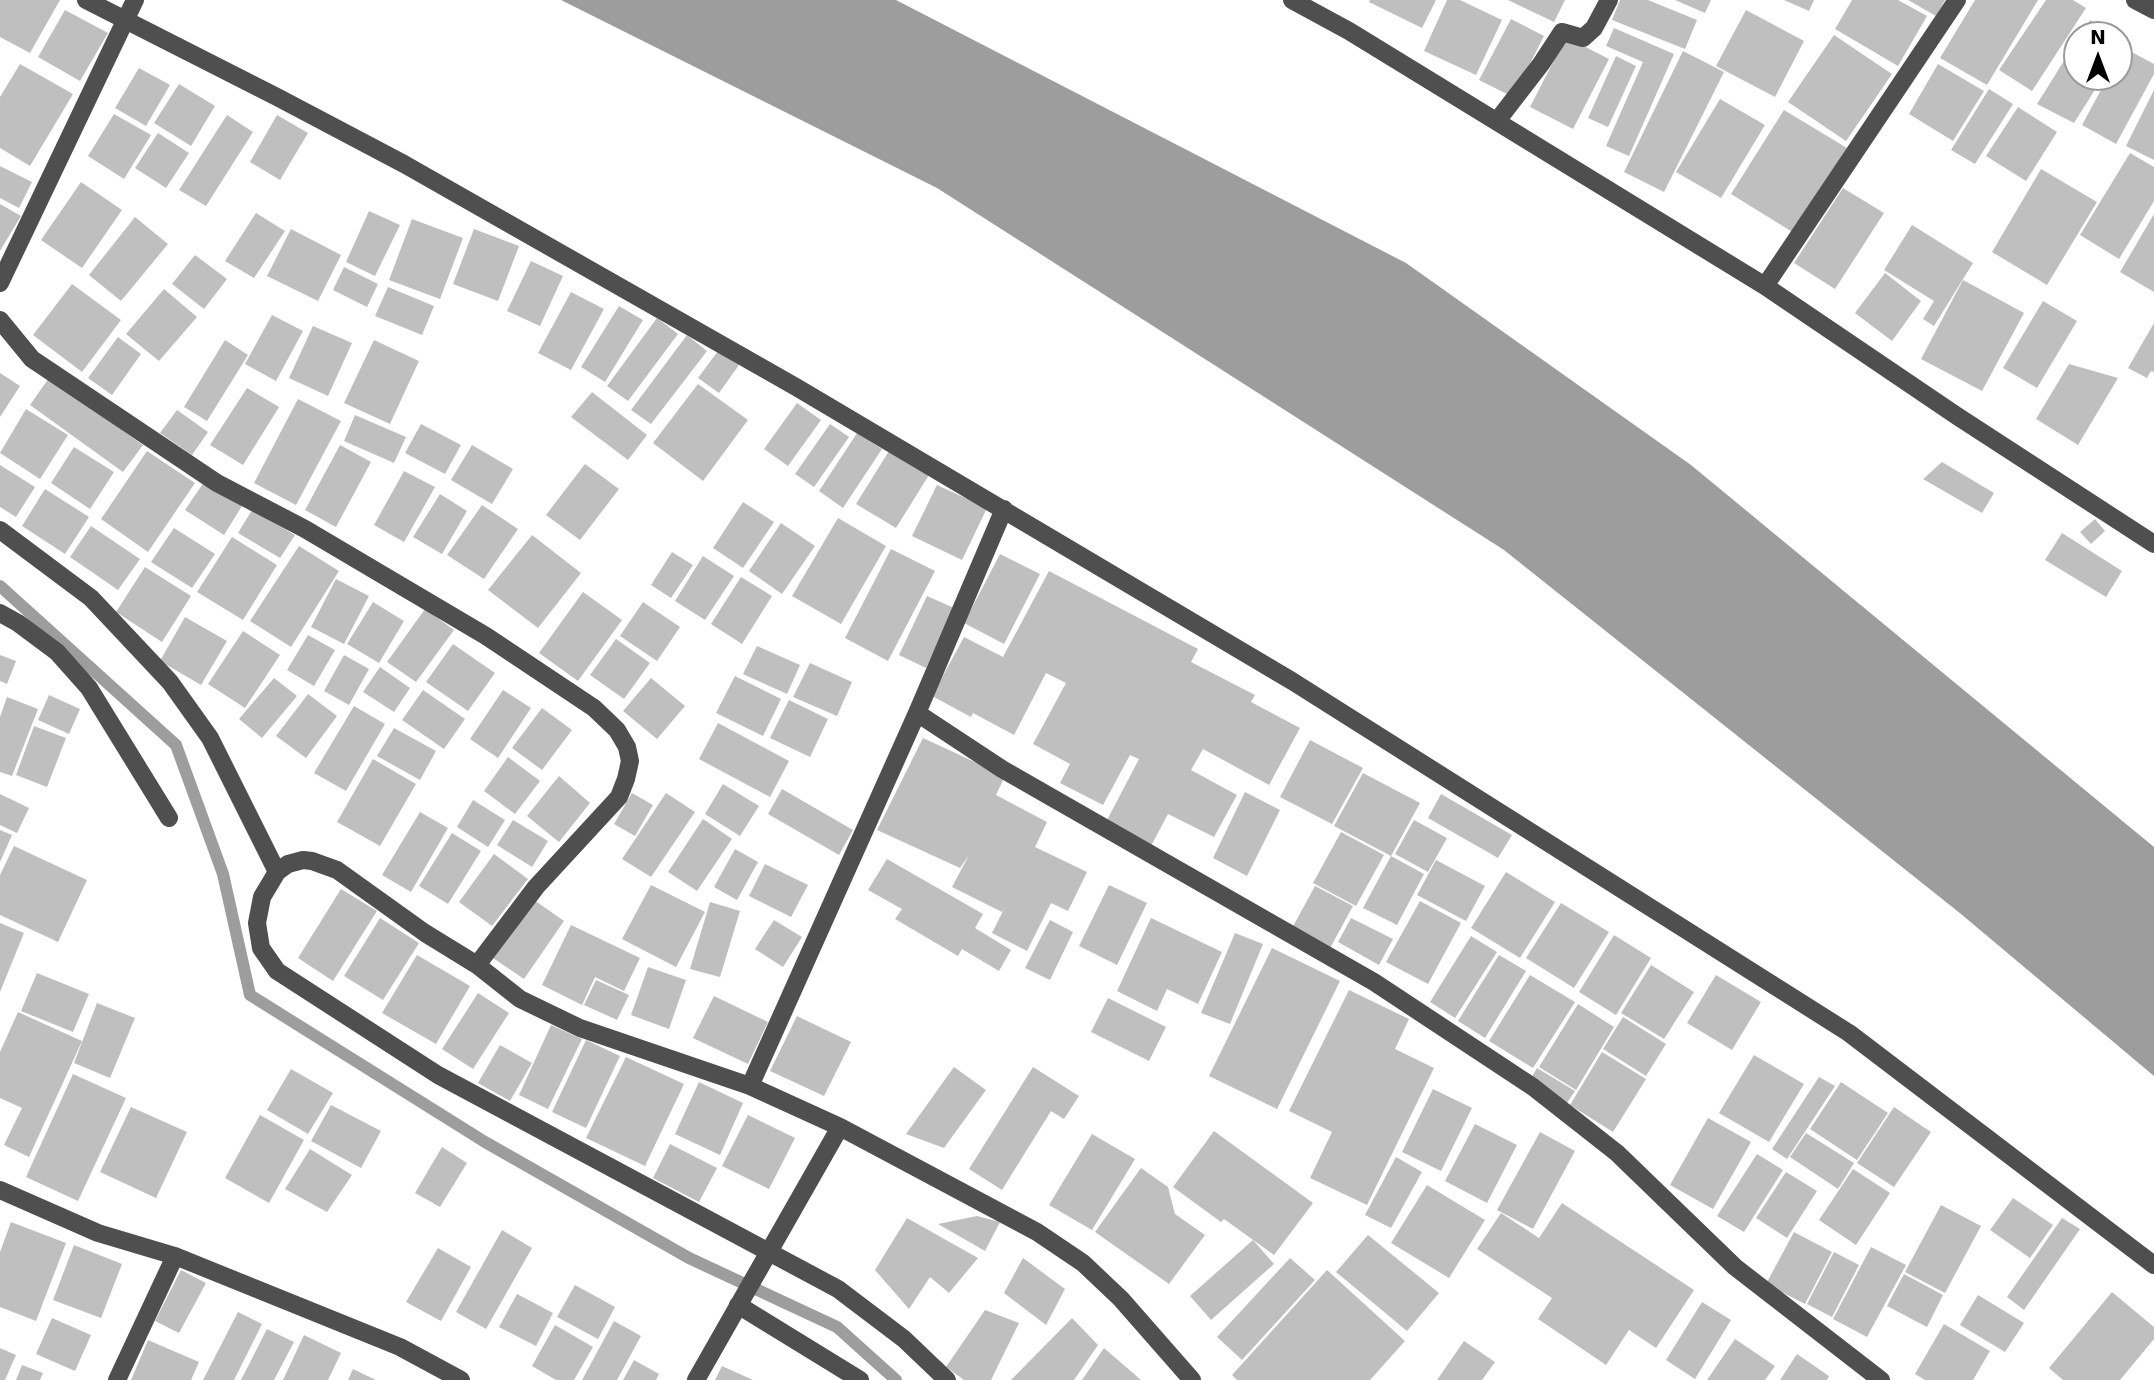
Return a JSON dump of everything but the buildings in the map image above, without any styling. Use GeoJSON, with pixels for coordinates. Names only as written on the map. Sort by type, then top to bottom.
{"type":"FeatureCollection","features":[{"type":"Feature","properties":{"kind":"street"},"geometry":{"type":"LineString","coordinates":[[86,0],[404,164],[796,387],[1293,681],[1849,1033],[2154,1265]]}},
{"type":"Feature","properties":{"kind":"street"},"geometry":{"type":"LineString","coordinates":[[0,283],[135,0]]}},
{"type":"Feature","properties":{"kind":"street"},"geometry":{"type":"LineString","coordinates":[[1292,0],[1349,31],[1765,286],[1957,416],[2151,535]]}},
{"type":"Feature","properties":{"kind":"street"},"geometry":{"type":"LineString","coordinates":[[1497,121],[1562,32],[1583,38],[1594,29],[1609,0]]}},
{"type":"Feature","properties":{"kind":"street"},"geometry":{"type":"LineString","coordinates":[[1765,286],[1957,0]]}},
{"type":"Feature","properties":{"kind":"street"},"geometry":{"type":"LineString","coordinates":[[2135,0],[2154,10]]}},
{"type":"Feature","properties":{"kind":"street"},"geometry":{"type":"LineString","coordinates":[[0,320],[32,359],[217,483],[305,529],[486,636],[594,708],[617,730],[627,747],[630,761],[619,797],[536,887],[477,965]]}},
{"type":"Feature","properties":{"kind":"street"},"geometry":{"type":"LineString","coordinates":[[750,1086],[917,713],[1004,509]]}},
{"type":"Feature","properties":{"kind":"street"},"geometry":{"type":"LineString","coordinates":[[0,530],[91,598],[170,682],[210,738],[277,872]]}},
{"type":"Feature","properties":{"kind":"street"},"geometry":{"type":"LineString","coordinates":[[0,613],[57,652],[89,688],[169,818]]}},
{"type":"Feature","properties":{"kind":"street"},"geometry":{"type":"LineString","coordinates":[[917,713],[1002,769],[1374,982],[1533,1087],[1617,1153],[1735,1267],[1881,1380]]}},
{"type":"Feature","properties":{"kind":"street"},"geometry":{"type":"LineString","coordinates":[[947,1380],[904,1339],[838,1289],[438,1075],[277,971],[261,948],[257,923],[262,897],[277,872],[288,864],[303,860],[337,870],[425,933],[477,965],[520,999],[580,1028],[750,1086],[840,1127],[1037,1232],[1083,1263],[1121,1299],[1192,1380]]}},
{"type":"Feature","properties":{"kind":"street"},"geometry":{"type":"LineString","coordinates":[[696,1380],[840,1127]]}},
{"type":"Feature","properties":{"kind":"street"},"geometry":{"type":"LineString","coordinates":[[0,1190],[98,1233],[175,1256],[400,1347],[461,1380]]}},
{"type":"Feature","properties":{"kind":"street"},"geometry":{"type":"LineString","coordinates":[[117,1380],[175,1256]]}},
{"type":"Feature","properties":{"kind":"street"},"geometry":{"type":"LineString","coordinates":[[741,1300],[860,1380]]}},
{"type":"Feature","properties":{"kind":"shaded area"},"geometry":{"type":"Polygon","coordinates":[[[561,0],[896,0],[1406,263],[1691,465],[2154,847],[2154,1076],[1961,914],[1504,550],[937,188],[561,0]]]}},
{"type":"Feature","properties":{"kind":"waterway"},"geometry":{"type":"LineString","coordinates":[[0,586],[176,745],[223,874],[250,995],[485,1142],[689,1258],[837,1327],[896,1380]]}}]}
